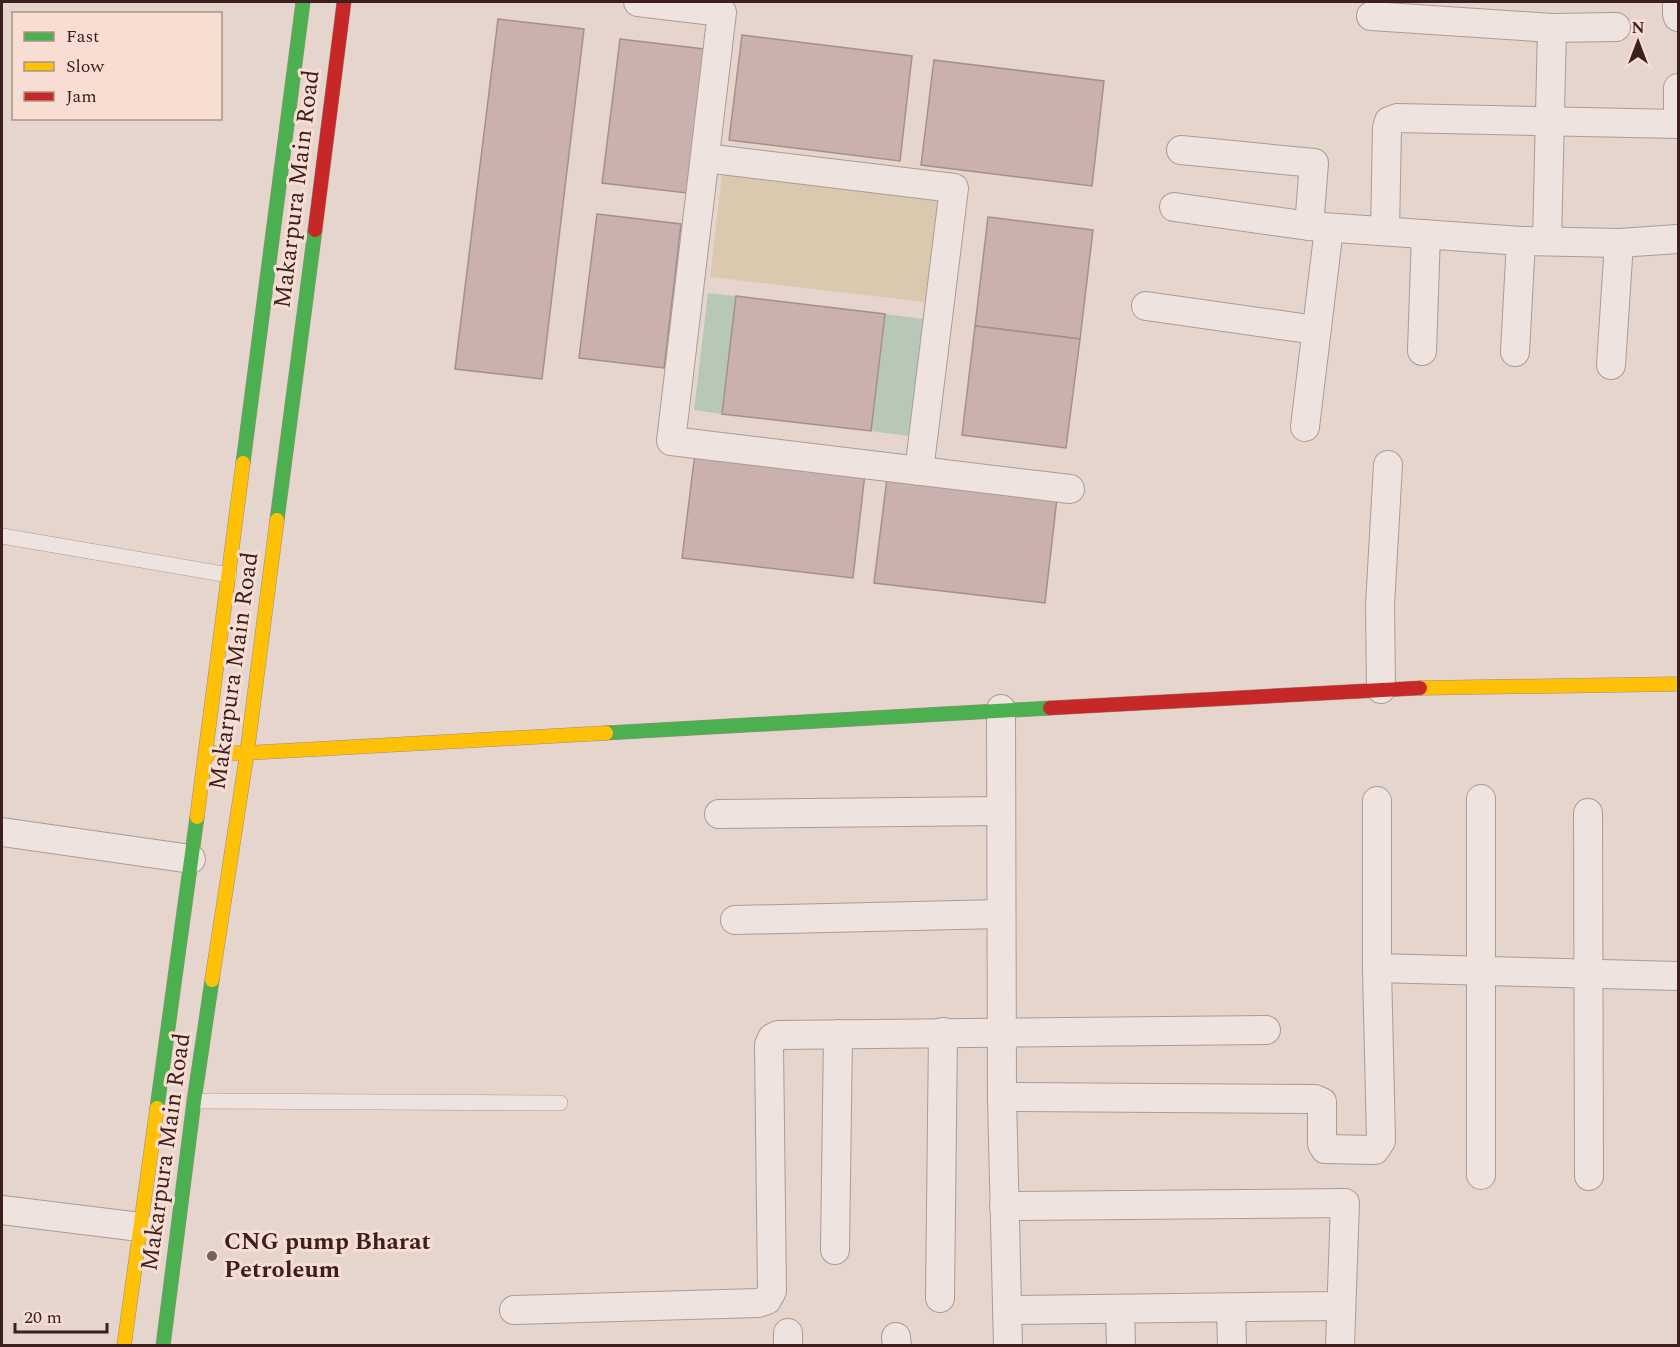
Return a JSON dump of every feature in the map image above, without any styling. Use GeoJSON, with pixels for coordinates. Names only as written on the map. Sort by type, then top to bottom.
{"type":"FeatureCollection","features":[{"type":"Feature","properties":{"kind":"main road","name":"Makarpura Main Road"},"geometry":{"type":"LineString","coordinates":[[124,1346],[206,753],[303,2]]}},
{"type":"Feature","properties":{"kind":"main road","name":"Makarpura Main Road"},"geometry":{"type":"LineString","coordinates":[[163,1346],[194,1101],[247,753],[344,2]]}},
{"type":"Feature","properties":{"kind":"main road"},"geometry":{"type":"LineString","coordinates":[[206,753],[247,753],[612,734],[1381,689],[1678,684]]}},
{"type":"Feature","properties":{"kind":"street"},"geometry":{"type":"LineString","coordinates":[[638,2],[722,12],[671,441],[1070,489]]}},
{"type":"Feature","properties":{"kind":"street"},"geometry":{"type":"LineString","coordinates":[[1677,2],[1678,17]]}},
{"type":"Feature","properties":{"kind":"street"},"geometry":{"type":"LineString","coordinates":[[1371,16],[1552,28],[1616,27]]}},
{"type":"Feature","properties":{"kind":"street"},"geometry":{"type":"LineString","coordinates":[[1515,352],[1534,241],[1550,122],[1552,28]]}},
{"type":"Feature","properties":{"kind":"street"},"geometry":{"type":"LineString","coordinates":[[1385,231],[1389,121],[1397,118],[1678,124],[1678,88]]}},
{"type":"Feature","properties":{"kind":"street"},"geometry":{"type":"LineString","coordinates":[[1181,150],[1314,163],[1319,227],[1317,330],[1305,427]]}},
{"type":"Feature","properties":{"kind":"street"},"geometry":{"type":"LineString","coordinates":[[705,158],[954,188],[919,471]]}},
{"type":"Feature","properties":{"kind":"street"},"geometry":{"type":"LineString","coordinates":[[1174,207],[1319,227],[1534,241],[1619,243],[1678,239]]}},
{"type":"Feature","properties":{"kind":"street"},"geometry":{"type":"LineString","coordinates":[[1422,351],[1426,234]]}},
{"type":"Feature","properties":{"kind":"street"},"geometry":{"type":"LineString","coordinates":[[1611,364],[1619,243]]}},
{"type":"Feature","properties":{"kind":"street"},"geometry":{"type":"LineString","coordinates":[[1146,306],[1317,330]]}},
{"type":"Feature","properties":{"kind":"street"},"geometry":{"type":"LineString","coordinates":[[1381,689],[1380,605],[1388,465]]}},
{"type":"Feature","properties":{"kind":"street"},"geometry":{"type":"LineString","coordinates":[[1001,710],[1001,1031],[1008,1346]]}},
{"type":"Feature","properties":{"kind":"street"},"geometry":{"type":"LineString","coordinates":[[1480,799],[1480,1175]]}},
{"type":"Feature","properties":{"kind":"street"},"geometry":{"type":"LineString","coordinates":[[1002,1097],[1315,1099],[1322,1102],[1322,1144],[1325,1149],[1375,1150],[1381,1141],[1377,968],[1377,801]]}},
{"type":"Feature","properties":{"kind":"street"},"geometry":{"type":"LineString","coordinates":[[718,814],[1001,812]]}},
{"type":"Feature","properties":{"kind":"street"},"geometry":{"type":"LineString","coordinates":[[1588,813],[1589,1176]]}},
{"type":"Feature","properties":{"kind":"street"},"geometry":{"type":"LineString","coordinates":[[2,832],[191,859]]}},
{"type":"Feature","properties":{"kind":"street"},"geometry":{"type":"LineString","coordinates":[[735,921],[1001,914]]}},
{"type":"Feature","properties":{"kind":"street"},"geometry":{"type":"LineString","coordinates":[[1377,968],[1678,976]]}},
{"type":"Feature","properties":{"kind":"street"},"geometry":{"type":"LineString","coordinates":[[514,1310],[758,1303],[767,1300],[772,1291],[769,1045],[772,1038],[778,1035],[1266,1030]]}},
{"type":"Feature","properties":{"kind":"street"},"geometry":{"type":"LineString","coordinates":[[940,1298],[943,1032]]}},
{"type":"Feature","properties":{"kind":"street"},"geometry":{"type":"LineString","coordinates":[[835,1250],[838,1034]]}},
{"type":"Feature","properties":{"kind":"street"},"geometry":{"type":"LineString","coordinates":[[1004,1206],[1345,1203],[1340,1346]]}},
{"type":"Feature","properties":{"kind":"street"},"geometry":{"type":"LineString","coordinates":[[2,1210],[140,1227]]}},
{"type":"Feature","properties":{"kind":"street"},"geometry":{"type":"LineString","coordinates":[[1007,1310],[1341,1306]]}},
{"type":"Feature","properties":{"kind":"street"},"geometry":{"type":"LineString","coordinates":[[1231,1308],[1232,1346]]}},
{"type":"Feature","properties":{"kind":"street"},"geometry":{"type":"LineString","coordinates":[[1120,1309],[1121,1346]]}},
{"type":"Feature","properties":{"kind":"lane"},"geometry":{"type":"LineString","coordinates":[[2,536],[229,575]]}},
{"type":"Feature","properties":{"kind":"lane"},"geometry":{"type":"LineString","coordinates":[[194,1101],[560,1103]]}},
{"type":"Feature","properties":{"kind":"shaded area"},"geometry":{"type":"Polygon","coordinates":[[[722,174],[938,200],[925,302],[710,277],[722,174]]]}},
{"type":"Feature","properties":{"kind":"shaded area"},"geometry":{"type":"Polygon","coordinates":[[[708,293],[736,296],[722,414],[694,410],[708,293]]]}},
{"type":"Feature","properties":{"kind":"shaded area"},"geometry":{"type":"Polygon","coordinates":[[[885,314],[923,319],[909,436],[871,431],[885,314]]]}},
{"type":"Feature","properties":{"kind":"building"},"geometry":{"type":"Polygon","coordinates":[[[498,19],[584,29],[542,379],[455,369],[498,19]]]}},
{"type":"Feature","properties":{"kind":"building"},"geometry":{"type":"Polygon","coordinates":[[[742,35],[912,56],[900,161],[729,140],[742,35]]]}},
{"type":"Feature","properties":{"kind":"building"},"geometry":{"type":"Polygon","coordinates":[[[620,39],[704,49],[687,193],[602,183],[620,39]]]}},
{"type":"Feature","properties":{"kind":"building"},"geometry":{"type":"Polygon","coordinates":[[[934,60],[1104,81],[1092,186],[921,165],[934,60]]]}},
{"type":"Feature","properties":{"kind":"building"},"geometry":{"type":"Polygon","coordinates":[[[597,214],[681,224],[664,368],[579,358],[597,214]]]}},
{"type":"Feature","properties":{"kind":"building"},"geometry":{"type":"Polygon","coordinates":[[[988,217],[1093,230],[1080,339],[975,326],[988,217]]]}},
{"type":"Feature","properties":{"kind":"building"},"geometry":{"type":"Polygon","coordinates":[[[736,296],[885,314],[871,431],[722,414],[736,296]]]}},
{"type":"Feature","properties":{"kind":"building"},"geometry":{"type":"Polygon","coordinates":[[[975,326],[1080,339],[1066,448],[962,435],[975,326]]]}},
{"type":"Feature","properties":{"kind":"building"},"geometry":{"type":"Polygon","coordinates":[[[695,453],[865,473],[853,578],[682,558],[695,453]]]}},
{"type":"Feature","properties":{"kind":"building"},"geometry":{"type":"Polygon","coordinates":[[[887,478],[1057,498],[1045,603],[874,583],[887,478]]]}},
{"type":"Feature","properties":{"kind":"traffic: fast"},"geometry":{"type":"LineString","coordinates":[[243,463],[303,2]]}},
{"type":"Feature","properties":{"kind":"traffic: fast"},"geometry":{"type":"LineString","coordinates":[[277,520],[315,230]]}},
{"type":"Feature","properties":{"kind":"traffic: fast"},"geometry":{"type":"LineString","coordinates":[[606,733],[1050,708]]}},
{"type":"Feature","properties":{"kind":"traffic: fast"},"geometry":{"type":"LineString","coordinates":[[157,1108],[197,817]]}},
{"type":"Feature","properties":{"kind":"traffic: fast"},"geometry":{"type":"LineString","coordinates":[[163,1346],[212,980]]}},
{"type":"Feature","properties":{"kind":"traffic: slow"},"geometry":{"type":"LineString","coordinates":[[197,817],[243,463]]}},
{"type":"Feature","properties":{"kind":"traffic: slow"},"geometry":{"type":"LineString","coordinates":[[212,980],[247,753],[277,520]]}},
{"type":"Feature","properties":{"kind":"traffic: slow"},"geometry":{"type":"LineString","coordinates":[[1420,688],[1678,684]]}},
{"type":"Feature","properties":{"kind":"traffic: slow"},"geometry":{"type":"LineString","coordinates":[[206,753],[247,753],[606,733]]}},
{"type":"Feature","properties":{"kind":"traffic: slow"},"geometry":{"type":"LineString","coordinates":[[124,1346],[157,1108]]}},
{"type":"Feature","properties":{"kind":"traffic: jam"},"geometry":{"type":"LineString","coordinates":[[315,230],[344,2]]}},
{"type":"Feature","properties":{"kind":"traffic: jam"},"geometry":{"type":"LineString","coordinates":[[1050,708],[1420,688]]}},
{"type":"Feature","properties":{"kind":"place","name":"CNG pump Bharat Petroleum"},"geometry":{"type":"Point","coordinates":[212,1256]}}]}
